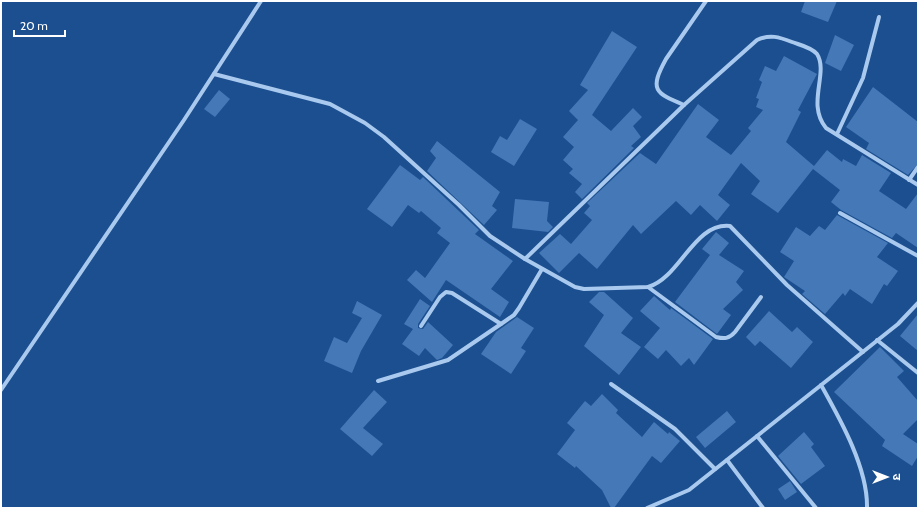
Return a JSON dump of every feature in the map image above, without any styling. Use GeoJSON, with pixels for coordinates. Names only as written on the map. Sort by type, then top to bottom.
{"type":"FeatureCollection","features":[{"type":"Feature","properties":{"kind":"street"},"geometry":{"type":"LineString","coordinates":[[1,390],[214,74],[261,1]]}},
{"type":"Feature","properties":{"kind":"street"},"geometry":{"type":"LineString","coordinates":[[684,105],[664,97],[658,92],[656,84],[660,69],[666,59],[706,1]]}},
{"type":"Feature","properties":{"kind":"street"},"geometry":{"type":"LineString","coordinates":[[837,134],[863,78],[879,17]]}},
{"type":"Feature","properties":{"kind":"street"},"geometry":{"type":"LineString","coordinates":[[525,259],[684,105],[757,40],[765,36],[775,36],[808,47],[816,53],[820,62],[817,111],[826,128],[918,185]]}},
{"type":"Feature","properties":{"kind":"street"},"geometry":{"type":"LineString","coordinates":[[214,74],[330,104],[365,123],[384,137],[459,205],[490,236],[565,283],[584,289],[648,287],[661,281],[705,233],[721,225],[730,226],[787,285],[863,352]]}},
{"type":"Feature","properties":{"kind":"street"},"geometry":{"type":"LineString","coordinates":[[909,180],[918,167]]}},
{"type":"Feature","properties":{"kind":"street"},"geometry":{"type":"LineString","coordinates":[[840,213],[918,256]]}},
{"type":"Feature","properties":{"kind":"street"},"geometry":{"type":"LineString","coordinates":[[378,381],[448,360],[501,324],[514,315],[520,308],[542,269]]}},
{"type":"Feature","properties":{"kind":"street"},"geometry":{"type":"LineString","coordinates":[[648,287],[716,336],[724,339],[735,332],[761,297]]}},
{"type":"Feature","properties":{"kind":"street"},"geometry":{"type":"LineString","coordinates":[[421,326],[440,297],[446,292],[452,293],[501,324]]}},
{"type":"Feature","properties":{"kind":"street"},"geometry":{"type":"LineString","coordinates":[[647,508],[689,490],[898,324],[918,303]]}},
{"type":"Feature","properties":{"kind":"street"},"geometry":{"type":"LineString","coordinates":[[877,340],[918,373]]}},
{"type":"Feature","properties":{"kind":"street"},"geometry":{"type":"LineString","coordinates":[[611,384],[675,429],[715,469]]}},
{"type":"Feature","properties":{"kind":"street"},"geometry":{"type":"LineString","coordinates":[[821,385],[851,442],[865,485],[867,508]]}},
{"type":"Feature","properties":{"kind":"street"},"geometry":{"type":"LineString","coordinates":[[757,436],[816,508]]}},
{"type":"Feature","properties":{"kind":"street"},"geometry":{"type":"LineString","coordinates":[[727,460],[763,508]]}},
{"type":"Feature","properties":{"kind":"building"},"geometry":{"type":"Polygon","coordinates":[[[805,1],[837,1],[828,22],[801,12],[805,1]]]}},
{"type":"Feature","properties":{"kind":"building"},"geometry":{"type":"Polygon","coordinates":[[[612,31],[637,47],[592,115],[611,131],[633,108],[642,117],[633,126],[641,137],[631,146],[634,148],[582,199],[575,192],[582,184],[569,173],[573,169],[563,160],[574,147],[563,137],[578,120],[569,111],[588,90],[580,85],[612,31]]]}},
{"type":"Feature","properties":{"kind":"building"},"geometry":{"type":"Polygon","coordinates":[[[835,35],[854,45],[841,71],[825,63],[835,35]]]}},
{"type":"Feature","properties":{"kind":"building"},"geometry":{"type":"Polygon","coordinates":[[[784,56],[817,74],[798,110],[801,112],[786,142],[814,166],[827,150],[842,162],[843,159],[856,166],[862,155],[891,173],[879,191],[906,209],[918,193],[918,248],[896,233],[892,238],[841,210],[831,202],[840,190],[813,169],[778,213],[751,194],[760,181],[741,163],[718,195],[730,205],[717,221],[700,205],[691,215],[676,201],[641,234],[633,225],[597,269],[579,253],[559,273],[539,253],[560,234],[571,244],[592,220],[584,213],[590,206],[587,203],[640,153],[656,164],[698,104],[719,120],[706,137],[731,155],[751,131],[748,128],[763,110],[756,107],[759,99],[756,98],[762,82],[759,80],[765,66],[776,71],[784,56]]]}},
{"type":"Feature","properties":{"kind":"building"},"geometry":{"type":"Polygon","coordinates":[[[873,87],[918,122],[918,164],[908,175],[866,149],[869,143],[846,127],[873,87]]]}},
{"type":"Feature","properties":{"kind":"building"},"geometry":{"type":"Polygon","coordinates":[[[219,90],[230,99],[215,117],[204,109],[219,90]]]}},
{"type":"Feature","properties":{"kind":"building"},"geometry":{"type":"Polygon","coordinates":[[[520,119],[537,129],[514,166],[491,152],[500,136],[507,140],[520,119]]]}},
{"type":"Feature","properties":{"kind":"building"},"geometry":{"type":"Polygon","coordinates":[[[437,141],[500,192],[492,206],[497,210],[484,225],[427,171],[436,158],[430,151],[437,141]]]}},
{"type":"Feature","properties":{"kind":"building"},"geometry":{"type":"Polygon","coordinates":[[[400,165],[420,180],[423,177],[479,230],[475,234],[513,261],[491,289],[509,302],[500,317],[446,280],[432,302],[407,280],[416,270],[425,278],[450,243],[437,233],[441,228],[421,211],[419,213],[408,205],[392,227],[367,209],[400,165]]]}},
{"type":"Feature","properties":{"kind":"building"},"geometry":{"type":"Polygon","coordinates":[[[515,199],[549,202],[547,221],[553,227],[548,232],[512,228],[515,199]]]}},
{"type":"Feature","properties":{"kind":"building"},"geometry":{"type":"Polygon","coordinates":[[[837,215],[888,243],[877,257],[898,271],[887,286],[884,284],[872,304],[850,289],[845,296],[843,293],[825,314],[802,294],[805,291],[784,277],[794,261],[780,252],[796,227],[810,236],[819,226],[825,230],[837,215]]]}},
{"type":"Feature","properties":{"kind":"building"},"geometry":{"type":"Polygon","coordinates":[[[716,232],[729,243],[719,255],[744,271],[736,282],[743,290],[723,309],[731,315],[717,334],[675,302],[710,255],[702,249],[716,232]]]}},
{"type":"Feature","properties":{"kind":"building"},"geometry":{"type":"Polygon","coordinates":[[[599,292],[604,292],[633,318],[621,333],[641,347],[619,375],[584,346],[604,315],[589,302],[599,292]]]}},
{"type":"Feature","properties":{"kind":"building"},"geometry":{"type":"Polygon","coordinates":[[[654,296],[670,310],[671,308],[713,339],[694,365],[689,358],[681,366],[666,350],[658,359],[644,347],[660,328],[640,311],[654,296]]]}},
{"type":"Feature","properties":{"kind":"building"},"geometry":{"type":"Polygon","coordinates":[[[420,299],[430,306],[418,324],[418,328],[423,329],[428,322],[453,345],[442,358],[437,360],[425,348],[419,356],[402,344],[413,329],[404,324],[420,299]]]}},
{"type":"Feature","properties":{"kind":"building"},"geometry":{"type":"Polygon","coordinates":[[[357,301],[382,315],[361,351],[352,373],[324,361],[334,337],[347,343],[362,318],[352,313],[357,301]]]}},
{"type":"Feature","properties":{"kind":"building"},"geometry":{"type":"Polygon","coordinates":[[[769,311],[792,332],[797,327],[813,342],[791,368],[760,341],[755,346],[746,337],[769,311]]]}},
{"type":"Feature","properties":{"kind":"building"},"geometry":{"type":"Polygon","coordinates":[[[918,314],[918,351],[900,336],[918,314]]]}},
{"type":"Feature","properties":{"kind":"building"},"geometry":{"type":"Polygon","coordinates":[[[517,317],[534,328],[521,348],[526,351],[511,374],[481,354],[496,332],[517,317]]]}},
{"type":"Feature","properties":{"kind":"building"},"geometry":{"type":"Polygon","coordinates":[[[880,347],[904,371],[897,377],[918,401],[918,419],[903,434],[918,444],[918,456],[912,466],[882,446],[885,440],[834,392],[880,347]]]}},
{"type":"Feature","properties":{"kind":"building"},"geometry":{"type":"Polygon","coordinates":[[[374,390],[387,402],[363,428],[383,444],[372,456],[340,429],[374,390]]]}},
{"type":"Feature","properties":{"kind":"building"},"geometry":{"type":"Polygon","coordinates":[[[602,394],[618,410],[616,413],[642,437],[654,422],[668,434],[669,432],[680,441],[661,463],[652,456],[614,508],[611,508],[602,490],[576,466],[575,468],[557,454],[575,430],[567,423],[585,401],[591,406],[602,394]]]}},
{"type":"Feature","properties":{"kind":"building"},"geometry":{"type":"Polygon","coordinates":[[[727,411],[736,422],[705,448],[696,437],[727,411]]]}},
{"type":"Feature","properties":{"kind":"building"},"geometry":{"type":"Polygon","coordinates":[[[804,432],[814,444],[811,447],[825,466],[801,484],[778,456],[804,432]]]}},
{"type":"Feature","properties":{"kind":"building"},"geometry":{"type":"Polygon","coordinates":[[[790,481],[797,492],[785,500],[778,489],[790,481]]]}}]}
